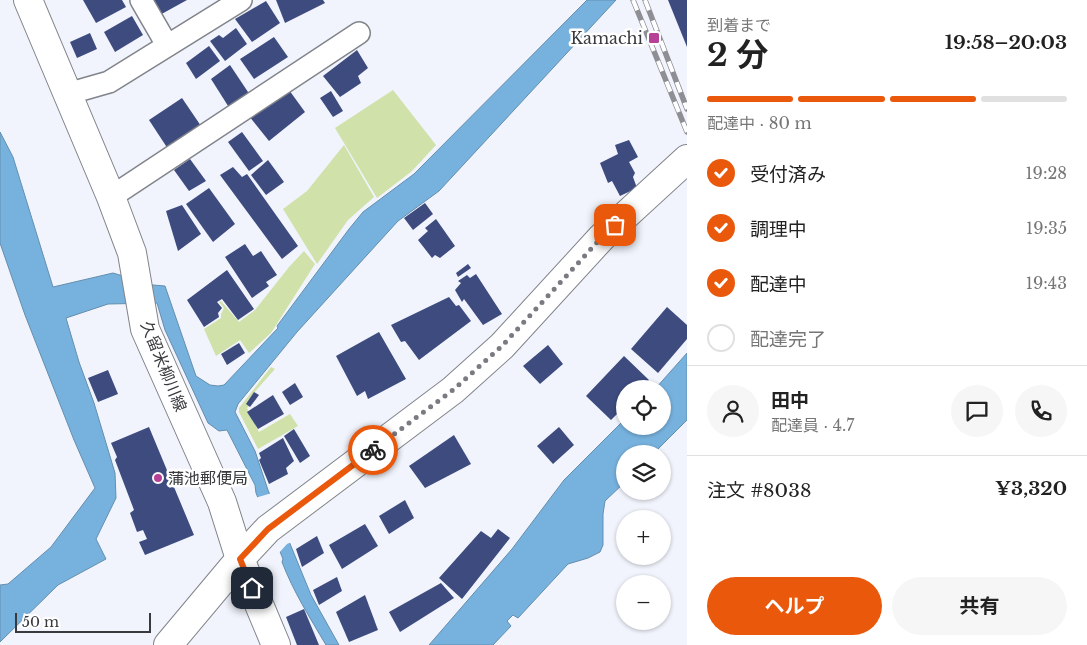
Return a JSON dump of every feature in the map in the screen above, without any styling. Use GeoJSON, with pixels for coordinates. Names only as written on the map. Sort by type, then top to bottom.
{"type":"FeatureCollection","features":[{"type":"Feature","properties":{"kind":"main road","name":"久留米柳川線"},"geometry":{"type":"LineString","coordinates":[[28,0],[111,197],[132,253],[145,329],[222,502],[240,559],[276,645]]}},
{"type":"Feature","properties":{"kind":"main road"},"geometry":{"type":"LineString","coordinates":[[168,645],[240,559],[275,524],[453,390],[502,346],[602,237],[687,159]]}},
{"type":"Feature","properties":{"kind":"street"},"geometry":{"type":"LineString","coordinates":[[141,0],[167,45]]}},
{"type":"Feature","properties":{"kind":"street"},"geometry":{"type":"LineString","coordinates":[[67,94],[108,82],[241,0]]}},
{"type":"Feature","properties":{"kind":"street"},"geometry":{"type":"LineString","coordinates":[[111,197],[359,33]]}},
{"type":"Feature","properties":{"kind":"green space"},"geometry":{"type":"Polygon","coordinates":[[[393,90],[436,145],[412,171],[377,198],[335,128],[393,90]]]}},
{"type":"Feature","properties":{"kind":"green space"},"geometry":{"type":"Polygon","coordinates":[[[344,145],[374,197],[348,220],[317,264],[283,209],[307,191],[344,145]]]}},
{"type":"Feature","properties":{"kind":"green space"},"geometry":{"type":"Polygon","coordinates":[[[304,251],[315,264],[271,333],[249,353],[240,340],[216,356],[204,329],[221,318],[224,308],[219,302],[221,301],[239,322],[255,310],[304,251]]]}},
{"type":"Feature","properties":{"kind":"green space"},"geometry":{"type":"Polygon","coordinates":[[[271,367],[275,369],[251,396],[254,401],[247,408],[259,432],[290,414],[298,426],[258,449],[239,412],[239,408],[271,367]]]}},
{"type":"Feature","properties":{"kind":"water"},"geometry":{"type":"Polygon","coordinates":[[[587,0],[616,0],[439,191],[398,221],[297,332],[238,404],[235,412],[255,451],[268,490],[311,595],[339,645],[326,645],[308,615],[286,573],[282,562],[283,559],[256,493],[255,485],[227,430],[219,431],[208,423],[165,330],[157,303],[108,304],[66,318],[115,473],[116,498],[96,539],[106,559],[58,585],[0,642],[0,585],[8,584],[51,547],[95,488],[25,315],[0,243],[0,132],[13,157],[53,287],[113,273],[153,285],[165,286],[196,376],[210,385],[224,385],[278,328],[277,326],[363,212],[414,174],[587,0]]]}},
{"type":"Feature","properties":{"kind":"water"},"geometry":{"type":"Polygon","coordinates":[[[687,353],[687,420],[662,445],[616,445],[616,491],[605,501],[603,545],[600,552],[568,564],[518,618],[513,615],[507,621],[511,626],[493,645],[429,645],[512,549],[564,480],[616,428],[616,435],[671,435],[671,380],[663,380],[687,353]]]}},
{"type":"Feature","properties":{"kind":"pier"},"geometry":{"type":"Polygon","coordinates":[[[272,493],[292,542],[287,544],[278,554],[255,498],[272,493]]]}},
{"type":"Feature","properties":{"kind":"building"},"geometry":{"type":"Polygon","coordinates":[[[83,0],[122,0],[126,7],[96,23],[83,0]]]}},
{"type":"Feature","properties":{"kind":"building"},"geometry":{"type":"Polygon","coordinates":[[[148,0],[187,0],[158,16],[148,0]]]}},
{"type":"Feature","properties":{"kind":"building"},"geometry":{"type":"Polygon","coordinates":[[[276,0],[323,0],[325,3],[285,23],[276,0]]]}},
{"type":"Feature","properties":{"kind":"building"},"geometry":{"type":"Polygon","coordinates":[[[668,0],[687,0],[687,47],[668,0]]]}},
{"type":"Feature","properties":{"kind":"building"},"geometry":{"type":"Polygon","coordinates":[[[266,1],[280,23],[252,42],[235,19],[266,1]]]}},
{"type":"Feature","properties":{"kind":"building"},"geometry":{"type":"Polygon","coordinates":[[[132,16],[143,35],[115,52],[104,32],[132,16]]]}},
{"type":"Feature","properties":{"kind":"building"},"geometry":{"type":"Polygon","coordinates":[[[236,28],[247,44],[225,61],[210,41],[219,35],[223,38],[236,28]]]}},
{"type":"Feature","properties":{"kind":"building"},"geometry":{"type":"Polygon","coordinates":[[[90,33],[97,49],[77,58],[70,42],[90,33]]]}},
{"type":"Feature","properties":{"kind":"building"},"geometry":{"type":"Polygon","coordinates":[[[274,37],[288,57],[254,79],[240,59],[274,37]]]}},
{"type":"Feature","properties":{"kind":"building"},"geometry":{"type":"Polygon","coordinates":[[[209,46],[220,61],[196,79],[186,63],[209,46]]]}},
{"type":"Feature","properties":{"kind":"building"},"geometry":{"type":"Polygon","coordinates":[[[357,50],[368,68],[358,76],[361,83],[340,97],[323,76],[357,50]]]}},
{"type":"Feature","properties":{"kind":"building"},"geometry":{"type":"Polygon","coordinates":[[[230,65],[250,95],[230,109],[211,79],[230,65]]]}},
{"type":"Feature","properties":{"kind":"building"},"geometry":{"type":"Polygon","coordinates":[[[289,90],[305,112],[269,141],[249,116],[289,90]]]}},
{"type":"Feature","properties":{"kind":"building"},"geometry":{"type":"Polygon","coordinates":[[[331,91],[343,111],[333,117],[320,98],[331,91]]]}},
{"type":"Feature","properties":{"kind":"building"},"geometry":{"type":"Polygon","coordinates":[[[182,98],[201,126],[168,149],[149,120],[182,98]]]}},
{"type":"Feature","properties":{"kind":"building"},"geometry":{"type":"Polygon","coordinates":[[[242,132],[263,161],[249,171],[228,142],[242,132]]]}},
{"type":"Feature","properties":{"kind":"building"},"geometry":{"type":"Polygon","coordinates":[[[629,140],[638,157],[629,162],[635,173],[633,177],[637,188],[620,196],[612,181],[608,183],[600,163],[618,154],[615,145],[629,140]]]}},
{"type":"Feature","properties":{"kind":"building"},"geometry":{"type":"Polygon","coordinates":[[[190,159],[206,181],[189,191],[174,170],[190,159]]]}},
{"type":"Feature","properties":{"kind":"building"},"geometry":{"type":"Polygon","coordinates":[[[268,160],[284,182],[266,195],[251,175],[268,160]]]}},
{"type":"Feature","properties":{"kind":"building"},"geometry":{"type":"Polygon","coordinates":[[[233,167],[242,177],[247,174],[298,246],[282,259],[220,175],[233,167]]]}},
{"type":"Feature","properties":{"kind":"building"},"geometry":{"type":"Polygon","coordinates":[[[209,188],[235,224],[213,242],[186,204],[209,188]]]}},
{"type":"Feature","properties":{"kind":"building"},"geometry":{"type":"Polygon","coordinates":[[[425,203],[433,214],[413,230],[404,218],[425,203]]]}},
{"type":"Feature","properties":{"kind":"building"},"geometry":{"type":"Polygon","coordinates":[[[182,205],[201,234],[178,251],[166,211],[182,205]]]}},
{"type":"Feature","properties":{"kind":"building"},"geometry":{"type":"Polygon","coordinates":[[[436,219],[455,246],[440,258],[435,255],[432,258],[418,240],[428,231],[425,228],[436,219]]]}},
{"type":"Feature","properties":{"kind":"building"},"geometry":{"type":"Polygon","coordinates":[[[245,244],[253,256],[261,251],[277,275],[266,282],[269,286],[252,298],[225,257],[245,244]]]}},
{"type":"Feature","properties":{"kind":"building"},"geometry":{"type":"Polygon","coordinates":[[[468,264],[471,268],[458,277],[456,273],[468,264]]]}},
{"type":"Feature","properties":{"kind":"building"},"geometry":{"type":"Polygon","coordinates":[[[227,270],[254,309],[238,320],[222,299],[217,302],[222,308],[218,313],[219,317],[204,327],[187,300],[227,270]]]}},
{"type":"Feature","properties":{"kind":"building"},"geometry":{"type":"Polygon","coordinates":[[[476,274],[502,314],[483,325],[464,299],[462,302],[455,290],[461,283],[458,281],[467,275],[470,278],[476,274]]]}},
{"type":"Feature","properties":{"kind":"building"},"geometry":{"type":"Polygon","coordinates":[[[449,297],[456,306],[459,305],[471,321],[419,360],[405,341],[401,342],[391,325],[449,297]]]}},
{"type":"Feature","properties":{"kind":"building"},"geometry":{"type":"Polygon","coordinates":[[[667,307],[687,325],[687,339],[658,373],[631,349],[667,307]]]}},
{"type":"Feature","properties":{"kind":"building"},"geometry":{"type":"Polygon","coordinates":[[[379,332],[406,379],[368,399],[365,391],[357,396],[336,356],[379,332]]]}},
{"type":"Feature","properties":{"kind":"building"},"geometry":{"type":"Polygon","coordinates":[[[239,343],[245,353],[227,365],[221,354],[239,343]]]}},
{"type":"Feature","properties":{"kind":"building"},"geometry":{"type":"Polygon","coordinates":[[[548,345],[563,364],[540,384],[523,366],[548,345]]]}},
{"type":"Feature","properties":{"kind":"building"},"geometry":{"type":"Polygon","coordinates":[[[624,356],[649,380],[616,380],[616,415],[611,420],[586,396],[624,356]]]}},
{"type":"Feature","properties":{"kind":"building"},"geometry":{"type":"Polygon","coordinates":[[[108,370],[118,394],[98,402],[88,378],[108,370]]]}},
{"type":"Feature","properties":{"kind":"building"},"geometry":{"type":"Polygon","coordinates":[[[295,383],[303,397],[290,405],[282,392],[295,383]]]}},
{"type":"Feature","properties":{"kind":"building"},"geometry":{"type":"Polygon","coordinates":[[[254,392],[259,395],[250,407],[246,404],[254,392]]]}},
{"type":"Feature","properties":{"kind":"building"},"geometry":{"type":"Polygon","coordinates":[[[273,395],[284,414],[258,429],[247,412],[273,395]]]}},
{"type":"Feature","properties":{"kind":"building"},"geometry":{"type":"Polygon","coordinates":[[[149,427],[194,535],[145,555],[139,542],[147,539],[143,530],[137,532],[130,513],[134,510],[115,460],[117,457],[111,443],[149,427]]]}},
{"type":"Feature","properties":{"kind":"building"},"geometry":{"type":"Polygon","coordinates":[[[559,427],[574,445],[553,464],[537,446],[559,427]]]}},
{"type":"Feature","properties":{"kind":"building"},"geometry":{"type":"Polygon","coordinates":[[[294,429],[310,456],[300,463],[284,436],[294,429]]]}},
{"type":"Feature","properties":{"kind":"building"},"geometry":{"type":"Polygon","coordinates":[[[454,435],[471,464],[425,488],[409,466],[454,435]]]}},
{"type":"Feature","properties":{"kind":"building"},"geometry":{"type":"Polygon","coordinates":[[[283,438],[294,461],[286,468],[288,474],[269,484],[259,460],[261,458],[259,453],[283,438]]]}},
{"type":"Feature","properties":{"kind":"building"},"geometry":{"type":"Polygon","coordinates":[[[405,500],[414,518],[389,534],[379,516],[405,500]]]}},
{"type":"Feature","properties":{"kind":"building"},"geometry":{"type":"Polygon","coordinates":[[[365,524],[378,546],[342,569],[329,545],[365,524]]]}},
{"type":"Feature","properties":{"kind":"building"},"geometry":{"type":"Polygon","coordinates":[[[498,529],[510,538],[462,599],[439,578],[481,531],[491,538],[498,529]]]}},
{"type":"Feature","properties":{"kind":"building"},"geometry":{"type":"Polygon","coordinates":[[[317,536],[324,553],[302,567],[296,549],[317,536]]]}},
{"type":"Feature","properties":{"kind":"building"},"geometry":{"type":"Polygon","coordinates":[[[337,577],[342,591],[319,605],[313,590],[337,577]]]}},
{"type":"Feature","properties":{"kind":"building"},"geometry":{"type":"Polygon","coordinates":[[[441,583],[454,598],[400,632],[389,612],[441,583]]]}},
{"type":"Feature","properties":{"kind":"building"},"geometry":{"type":"Polygon","coordinates":[[[365,595],[378,630],[349,642],[336,612],[365,595]]]}},
{"type":"Feature","properties":{"kind":"building"},"geometry":{"type":"Polygon","coordinates":[[[304,609],[319,645],[297,645],[286,617],[304,609]]]}},
{"type":"Feature","properties":{"kind":"railway"},"geometry":{"type":"LineString","coordinates":[[633,0],[687,132]]}},
{"type":"Feature","properties":{"kind":"railway"},"geometry":{"type":"LineString","coordinates":[[645,0],[687,109]]}},
{"type":"Feature","properties":{"kind":"way so far"},"geometry":{"type":"LineString","coordinates":[[373,450],[453,390],[502,346],[615,225]]}},
{"type":"Feature","properties":{"kind":"place","name":"Kamachi"},"geometry":{"type":"Point","coordinates":[654,38]}},
{"type":"Feature","properties":{"kind":"place","name":"蒲池郵便局"},"geometry":{"type":"Point","coordinates":[158,478]}},
{"type":"Feature","properties":{"kind":"route"},"geometry":{"type":"LineString","coordinates":[[252,588],[240,559],[268,529],[373,450]]}}]}
